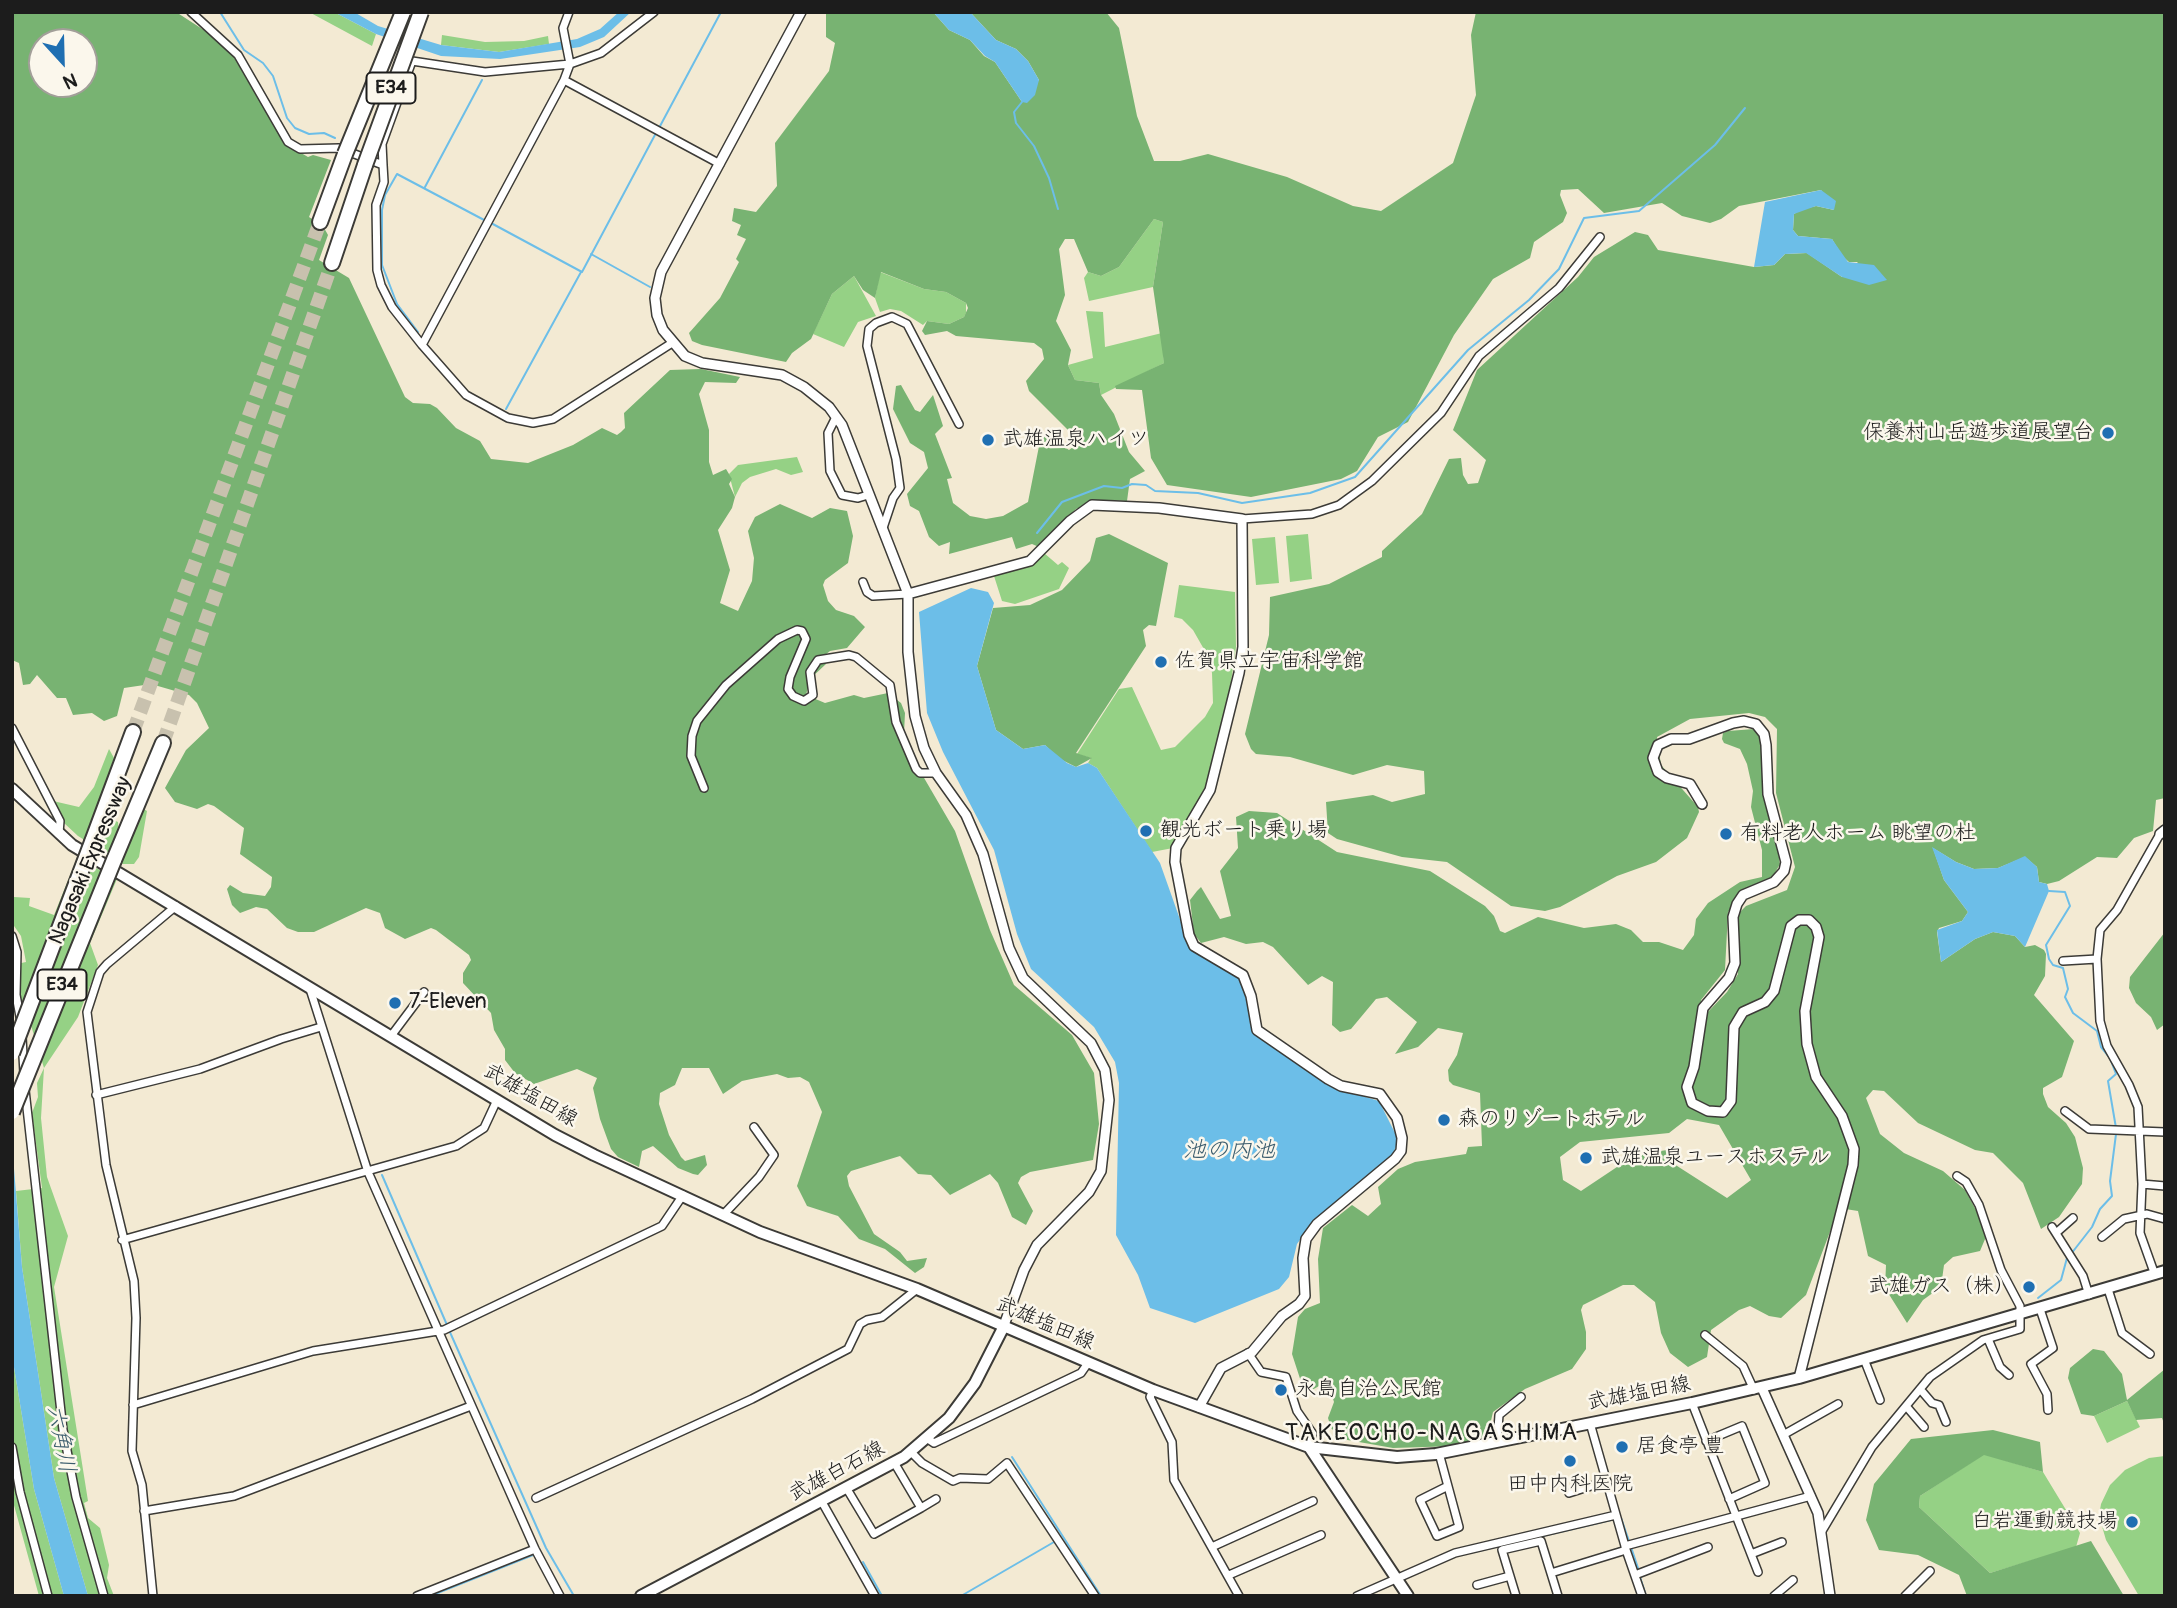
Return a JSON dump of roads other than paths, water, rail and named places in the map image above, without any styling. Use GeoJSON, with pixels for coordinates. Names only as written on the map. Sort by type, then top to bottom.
{"type":"FeatureCollection","features":[{"type":"Feature","properties":{"kind":"highway","name":"E34"},"geometry":{"type":"LineString","coordinates":[[320,222],[403,12]]}},
{"type":"Feature","properties":{"kind":"highway","name":"E34"},"geometry":{"type":"LineString","coordinates":[[332,263],[421,12]]}},
{"type":"Feature","properties":{"kind":"highway","name":"Nagasaki Expressway"},"geometry":{"type":"LineString","coordinates":[[12,1053],[133,732]]}},
{"type":"Feature","properties":{"kind":"highway","name":"Nagasaki Expressway"},"geometry":{"type":"LineString","coordinates":[[12,1112],[163,743]]}},
{"type":"Feature","properties":{"kind":"main road","name":"武雄塩田線"},"geometry":{"type":"LineString","coordinates":[[12,789],[72,845],[584,1150],[760,1231],[917,1289],[1153,1390],[1309,1447],[1397,1457],[1439,1453],[1692,1404],[1799,1378],[2160,1273]]}},
{"type":"Feature","properties":{"kind":"main road","name":"武雄白石線"},"geometry":{"type":"LineString","coordinates":[[641,1596],[895,1464],[928,1439],[975,1383],[1003,1328]]}},
{"type":"Feature","properties":{"kind":"main road"},"geometry":{"type":"LineString","coordinates":[[1309,1447],[1408,1596]]}},
{"type":"Feature","properties":{"kind":"street"},"geometry":{"type":"LineString","coordinates":[[191,12],[237,55],[288,142],[300,149],[339,148],[383,165]]}},
{"type":"Feature","properties":{"kind":"street"},"geometry":{"type":"LineString","coordinates":[[422,345],[564,80],[570,64],[563,28],[569,12]]}},
{"type":"Feature","properties":{"kind":"street"},"geometry":{"type":"LineString","coordinates":[[654,12],[601,53],[570,64],[485,72],[412,61],[382,144],[384,182],[376,205],[377,270],[392,307],[466,395],[508,418],[533,423],[552,419],[672,343]]}},
{"type":"Feature","properties":{"kind":"street"},"geometry":{"type":"LineString","coordinates":[[801,12],[657,285],[657,314],[672,343],[685,356],[702,363],[782,375],[804,387],[829,407],[836,417],[908,594],[908,652],[915,716],[936,773],[966,815],[983,854],[1009,948],[1023,978],[1091,1043],[1105,1070],[1109,1100],[1107,1139],[1101,1171],[1089,1192],[1037,1245],[1024,1270],[1003,1328]]}},
{"type":"Feature","properties":{"kind":"street"},"geometry":{"type":"LineString","coordinates":[[564,80],[720,164]]}},
{"type":"Feature","properties":{"kind":"street"},"geometry":{"type":"LineString","coordinates":[[863,582],[867,592],[873,596],[908,594],[1030,561],[1078,513],[1092,505],[1158,508],[1242,519],[1312,514],[1339,505],[1372,481],[1441,413],[1479,356],[1559,288],[1600,237]]}},
{"type":"Feature","properties":{"kind":"street"},"geometry":{"type":"LineString","coordinates":[[882,531],[886,514],[900,488],[896,459],[867,346],[869,329],[892,317],[907,324],[959,424]]}},
{"type":"Feature","properties":{"kind":"street"},"geometry":{"type":"LineString","coordinates":[[836,417],[828,433],[830,471],[842,495],[858,498],[868,495]]}},
{"type":"Feature","properties":{"kind":"street"},"geometry":{"type":"LineString","coordinates":[[1199,1407],[1221,1368],[1248,1353],[1305,1296],[1303,1258],[1306,1239],[1317,1224],[1395,1159],[1401,1152],[1402,1138],[1397,1118],[1380,1094],[1341,1086],[1257,1030],[1251,996],[1243,975],[1194,946],[1189,935],[1175,862],[1176,848],[1210,790],[1239,673],[1243,647],[1242,519]]}},
{"type":"Feature","properties":{"kind":"street"},"geometry":{"type":"LineString","coordinates":[[704,788],[691,756],[692,736],[697,721],[726,685],[778,639],[797,630],[802,631],[806,639],[790,677],[788,689],[793,696],[804,701],[813,695],[810,672],[818,660],[849,655],[856,657],[890,685],[896,722],[916,769],[920,773],[936,773]]}},
{"type":"Feature","properties":{"kind":"street"},"geometry":{"type":"LineString","coordinates":[[1702,804],[1690,784],[1667,778],[1658,772],[1653,758],[1658,745],[1671,739],[1689,739],[1733,723],[1744,721],[1756,724],[1764,734],[1768,794],[1786,862],[1784,871],[1774,882],[1744,895],[1737,904],[1733,917],[1735,963],[1729,978],[1703,1008],[1694,1067],[1686,1087],[1692,1103],[1708,1111],[1723,1112],[1731,1101],[1734,1027],[1743,1012],[1765,1002],[1774,991],[1791,926],[1799,920],[1809,920],[1816,927],[1819,937],[1805,1011],[1807,1044],[1816,1077],[1842,1115],[1854,1149],[1853,1165],[1799,1378]]}},
{"type":"Feature","properties":{"kind":"street"},"geometry":{"type":"LineString","coordinates":[[12,728],[60,821],[59,833]]}},
{"type":"Feature","properties":{"kind":"street"},"geometry":{"type":"LineString","coordinates":[[37,812],[50,802]]}},
{"type":"Feature","properties":{"kind":"street"},"geometry":{"type":"LineString","coordinates":[[2160,1273],[2141,1242],[2142,1184],[2135,1097],[2107,1046],[2100,1021],[2097,959],[2100,930],[2117,910],[2163,832]]}},
{"type":"Feature","properties":{"kind":"street"},"geometry":{"type":"LineString","coordinates":[[153,1596],[142,1485],[132,1451],[135,1292],[106,1166],[87,1012],[100,972],[176,906]]}},
{"type":"Feature","properties":{"kind":"street"},"geometry":{"type":"LineString","coordinates":[[12,936],[17,952],[16,995],[21,1019],[26,1112],[55,1374],[76,1497],[104,1596]]}},
{"type":"Feature","properties":{"kind":"street"},"geometry":{"type":"LineString","coordinates":[[2063,961],[2097,959]]}},
{"type":"Feature","properties":{"kind":"street"},"geometry":{"type":"LineString","coordinates":[[310,989],[368,1172],[441,1331],[471,1406],[535,1549],[561,1596]]}},
{"type":"Feature","properties":{"kind":"street"},"geometry":{"type":"LineString","coordinates":[[391,1036],[424,992]]}},
{"type":"Feature","properties":{"kind":"street"},"geometry":{"type":"LineString","coordinates":[[96,1095],[200,1069],[281,1038],[321,1027]]}},
{"type":"Feature","properties":{"kind":"street"},"geometry":{"type":"LineString","coordinates":[[122,1240],[368,1172],[470,1140],[484,1128],[497,1100]]}},
{"type":"Feature","properties":{"kind":"street"},"geometry":{"type":"LineString","coordinates":[[2065,1111],[2088,1129],[2165,1132]]}},
{"type":"Feature","properties":{"kind":"street"},"geometry":{"type":"LineString","coordinates":[[724,1214],[759,1177],[775,1154],[754,1127]]}},
{"type":"Feature","properties":{"kind":"street"},"geometry":{"type":"LineString","coordinates":[[1822,1531],[1872,1447],[1930,1377],[1988,1339],[2020,1329],[2022,1314],[2001,1270],[1979,1205],[1966,1182],[1957,1176]]}},
{"type":"Feature","properties":{"kind":"street"},"geometry":{"type":"LineString","coordinates":[[2142,1184],[2165,1186]]}},
{"type":"Feature","properties":{"kind":"street"},"geometry":{"type":"LineString","coordinates":[[132,1405],[313,1351],[453,1327],[662,1226],[683,1195]]}},
{"type":"Feature","properties":{"kind":"street"},"geometry":{"type":"LineString","coordinates":[[2102,1237],[2124,1219],[2147,1214],[2165,1219]]}},
{"type":"Feature","properties":{"kind":"street"},"geometry":{"type":"LineString","coordinates":[[2073,1217],[2054,1230],[2083,1276],[2089,1295]]}},
{"type":"Feature","properties":{"kind":"street"},"geometry":{"type":"LineString","coordinates":[[536,1499],[752,1399],[848,1349],[860,1324],[882,1317],[917,1289]]}},
{"type":"Feature","properties":{"kind":"street"},"geometry":{"type":"LineString","coordinates":[[2108,1289],[2122,1333],[2148,1352],[2154,1343]]}},
{"type":"Feature","properties":{"kind":"street"},"geometry":{"type":"LineString","coordinates":[[2040,1309],[2053,1348],[2031,1364],[2047,1394],[2048,1410]]}},
{"type":"Feature","properties":{"kind":"street"},"geometry":{"type":"LineString","coordinates":[[1705,1335],[1743,1366],[1783,1436],[1811,1496],[1822,1531],[1830,1596]]}},
{"type":"Feature","properties":{"kind":"street"},"geometry":{"type":"LineString","coordinates":[[1988,1339],[2000,1367],[2009,1375]]}},
{"type":"Feature","properties":{"kind":"street"},"geometry":{"type":"LineString","coordinates":[[1248,1353],[1261,1372],[1286,1377],[1297,1411],[1313,1434],[1309,1447]]}},
{"type":"Feature","properties":{"kind":"street"},"geometry":{"type":"LineString","coordinates":[[1864,1359],[1880,1400]]}},
{"type":"Feature","properties":{"kind":"street"},"geometry":{"type":"LineString","coordinates":[[928,1439],[934,1443],[971,1426],[1081,1373],[1088,1363]]}},
{"type":"Feature","properties":{"kind":"street"},"geometry":{"type":"LineString","coordinates":[[1920,1389],[1931,1403],[1939,1405],[1946,1422]]}},
{"type":"Feature","properties":{"kind":"street"},"geometry":{"type":"LineString","coordinates":[[1153,1390],[1150,1397],[1172,1442],[1174,1480],[1214,1546],[1239,1596]]}},
{"type":"Feature","properties":{"kind":"street"},"geometry":{"type":"LineString","coordinates":[[1497,1442],[1499,1415],[1521,1397]]}},
{"type":"Feature","properties":{"kind":"street"},"geometry":{"type":"LineString","coordinates":[[1692,1404],[1758,1572]]}},
{"type":"Feature","properties":{"kind":"street"},"geometry":{"type":"LineString","coordinates":[[1783,1436],[1838,1404]]}},
{"type":"Feature","properties":{"kind":"street"},"geometry":{"type":"LineString","coordinates":[[144,1511],[234,1496],[471,1406]]}},
{"type":"Feature","properties":{"kind":"street"},"geometry":{"type":"LineString","coordinates":[[1906,1406],[1924,1427]]}},
{"type":"Feature","properties":{"kind":"street"},"geometry":{"type":"LineString","coordinates":[[1590,1423],[1642,1596]]}},
{"type":"Feature","properties":{"kind":"street"},"geometry":{"type":"LineString","coordinates":[[1706,1441],[1742,1426],[1765,1483],[1729,1499]]}},
{"type":"Feature","properties":{"kind":"street"},"geometry":{"type":"LineString","coordinates":[[12,1447],[30,1532],[48,1596]]}},
{"type":"Feature","properties":{"kind":"street"},"geometry":{"type":"LineString","coordinates":[[911,1452],[922,1463],[953,1481],[960,1478],[988,1479],[1007,1463],[1095,1596]]}},
{"type":"Feature","properties":{"kind":"street"},"geometry":{"type":"LineString","coordinates":[[1439,1453],[1446,1487],[1459,1527],[1437,1536],[1420,1500],[1446,1487]]}},
{"type":"Feature","properties":{"kind":"street"},"geometry":{"type":"LineString","coordinates":[[895,1464],[921,1508]]}},
{"type":"Feature","properties":{"kind":"street"},"geometry":{"type":"LineString","coordinates":[[1569,1493],[1606,1480]]}},
{"type":"Feature","properties":{"kind":"street"},"geometry":{"type":"LineString","coordinates":[[847,1489],[874,1534],[936,1499]]}},
{"type":"Feature","properties":{"kind":"street"},"geometry":{"type":"LineString","coordinates":[[1551,1573],[1626,1548],[1811,1496]]}},
{"type":"Feature","properties":{"kind":"street"},"geometry":{"type":"LineString","coordinates":[[1214,1546],[1313,1501]]}},
{"type":"Feature","properties":{"kind":"street"},"geometry":{"type":"LineString","coordinates":[[821,1502],[875,1596]]}},
{"type":"Feature","properties":{"kind":"street"},"geometry":{"type":"LineString","coordinates":[[1358,1596],[1455,1553],[1616,1516]]}},
{"type":"Feature","properties":{"kind":"street"},"geometry":{"type":"LineString","coordinates":[[1230,1576],[1321,1535]]}},
{"type":"Feature","properties":{"kind":"street"},"geometry":{"type":"LineString","coordinates":[[1516,1596],[1502,1550],[1541,1541],[1559,1596]]}},
{"type":"Feature","properties":{"kind":"street"},"geometry":{"type":"LineString","coordinates":[[1751,1554],[1782,1542]]}},
{"type":"Feature","properties":{"kind":"street"},"geometry":{"type":"LineString","coordinates":[[1635,1575],[1708,1547]]}},
{"type":"Feature","properties":{"kind":"street"},"geometry":{"type":"LineString","coordinates":[[417,1596],[535,1549]]}},
{"type":"Feature","properties":{"kind":"street"},"geometry":{"type":"LineString","coordinates":[[1905,1596],[1930,1571]]}},
{"type":"Feature","properties":{"kind":"street"},"geometry":{"type":"LineString","coordinates":[[1477,1586],[1510,1576]]}},
{"type":"Feature","properties":{"kind":"street"},"geometry":{"type":"LineString","coordinates":[[1774,1596],[1793,1580]]}},
{"type":"Feature","properties":{"kind":"water"},"geometry":{"type":"Polygon","coordinates":[[[334,12],[354,12],[378,26],[441,45],[499,52],[577,39],[600,29],[619,12],[631,12],[604,37],[580,47],[500,59],[441,56],[376,34],[334,12]]]}},
{"type":"Feature","properties":{"kind":"water"},"geometry":{"type":"Polygon","coordinates":[[[933,12],[970,12],[996,40],[1016,49],[1028,61],[1039,80],[1035,95],[1027,103],[1022,102],[995,62],[985,56],[970,40],[949,30],[933,12]]]}},
{"type":"Feature","properties":{"kind":"water"},"geometry":{"type":"Polygon","coordinates":[[[1821,190],[1836,201],[1834,210],[1816,206],[1794,214],[1793,230],[1798,236],[1832,239],[1848,262],[1874,265],[1887,280],[1869,285],[1842,277],[1806,253],[1785,254],[1774,265],[1754,267],[1765,202],[1821,190]]]}},
{"type":"Feature","properties":{"kind":"water","name":"池の内池"},"geometry":{"type":"Polygon","coordinates":[[[971,588],[988,592],[994,603],[977,666],[996,730],[1023,749],[1045,745],[1076,767],[1088,763],[1097,768],[1160,863],[1188,942],[1203,957],[1237,972],[1254,1032],[1332,1087],[1379,1101],[1399,1141],[1390,1159],[1307,1230],[1297,1244],[1289,1277],[1279,1289],[1195,1323],[1150,1308],[1138,1275],[1116,1235],[1119,1083],[1115,1062],[1094,1027],[1031,969],[1017,934],[994,850],[943,752],[927,713],[919,612],[971,588]]]}},
{"type":"Feature","properties":{"kind":"water"},"geometry":{"type":"Polygon","coordinates":[[[1932,847],[1956,862],[1974,869],[1998,868],[2025,856],[2037,867],[2039,882],[2047,884],[2049,891],[2025,947],[2015,936],[1993,932],[1975,939],[1941,962],[1937,930],[1962,921],[1968,912],[1944,880],[1932,847]]]}},
{"type":"Feature","properties":{"kind":"water"},"geometry":{"type":"Polygon","coordinates":[[[12,1144],[22,1267],[54,1478],[88,1596],[64,1596],[34,1489],[12,1355],[12,1144]]]}},
{"type":"Feature","properties":{"kind":"waterway"},"geometry":{"type":"LineString","coordinates":[[220,12],[244,50],[263,63],[273,76],[287,118],[295,128],[309,134],[324,133],[335,138]]}},
{"type":"Feature","properties":{"kind":"waterway"},"geometry":{"type":"LineString","coordinates":[[659,128],[721,12]]}},
{"type":"Feature","properties":{"kind":"waterway"},"geometry":{"type":"LineString","coordinates":[[425,187],[482,80]]}},
{"type":"Feature","properties":{"kind":"waterway"},"geometry":{"type":"LineString","coordinates":[[1022,102],[1014,112],[1016,123],[1034,146],[1049,178],[1058,209]]}},
{"type":"Feature","properties":{"kind":"waterway"},"geometry":{"type":"LineString","coordinates":[[1037,533],[1062,502],[1104,486],[1122,488],[1132,484],[1146,485],[1155,491],[1198,493],[1242,503],[1310,493],[1355,477],[1468,350],[1529,300],[1559,269],[1584,218],[1639,211],[1715,145],[1745,108]]}},
{"type":"Feature","properties":{"kind":"waterway"},"geometry":{"type":"LineString","coordinates":[[491,223],[582,272],[656,133]]}},
{"type":"Feature","properties":{"kind":"waterway"},"geometry":{"type":"LineString","coordinates":[[418,332],[397,304],[382,265],[382,210],[385,195],[397,174],[486,221]]}},
{"type":"Feature","properties":{"kind":"waterway"},"geometry":{"type":"LineString","coordinates":[[591,254],[650,287]]}},
{"type":"Feature","properties":{"kind":"waterway"},"geometry":{"type":"LineString","coordinates":[[506,409],[581,272]]}},
{"type":"Feature","properties":{"kind":"waterway"},"geometry":{"type":"LineString","coordinates":[[2049,891],[2065,892],[2070,906],[2046,945],[2049,959],[2053,965],[2063,968],[2068,989],[2065,997],[2073,1013],[2097,1031],[2101,1047],[2110,1058],[2116,1074],[2108,1081],[2116,1128]]}},
{"type":"Feature","properties":{"kind":"waterway"},"geometry":{"type":"LineString","coordinates":[[2071,1254],[2092,1227],[2100,1209],[2112,1196],[2110,1181],[2116,1134]]}},
{"type":"Feature","properties":{"kind":"waterway"},"geometry":{"type":"LineString","coordinates":[[382,1175],[447,1325]]}},
{"type":"Feature","properties":{"kind":"waterway"},"geometry":{"type":"LineString","coordinates":[[2038,1298],[2061,1280],[2067,1258]]}},
{"type":"Feature","properties":{"kind":"waterway"},"geometry":{"type":"LineString","coordinates":[[449,1330],[546,1548],[574,1596]]}},
{"type":"Feature","properties":{"kind":"waterway"},"geometry":{"type":"LineString","coordinates":[[1012,1457],[1101,1596]]}},
{"type":"Feature","properties":{"kind":"waterway"},"geometry":{"type":"LineString","coordinates":[[1621,1518],[1629,1541]]}},
{"type":"Feature","properties":{"kind":"waterway"},"geometry":{"type":"LineString","coordinates":[[1474,1552],[1615,1519]]}},
{"type":"Feature","properties":{"kind":"waterway"},"geometry":{"type":"LineString","coordinates":[[961,1596],[1054,1542]]}},
{"type":"Feature","properties":{"kind":"waterway"},"geometry":{"type":"LineString","coordinates":[[1631,1547],[1639,1571]]}},
{"type":"Feature","properties":{"kind":"waterway"},"geometry":{"type":"LineString","coordinates":[[430,1596],[533,1555]]}},
{"type":"Feature","properties":{"kind":"waterway"},"geometry":{"type":"LineString","coordinates":[[863,1562],[882,1596]]}},
{"type":"Feature","properties":{"kind":"waterway"},"geometry":{"type":"LineString","coordinates":[[1640,1577],[1646,1596]]}},
{"type":"Feature","properties":{"kind":"tunnel"},"geometry":{"type":"LineString","coordinates":[[133,732],[320,222]]}},
{"type":"Feature","properties":{"kind":"tunnel"},"geometry":{"type":"LineString","coordinates":[[163,743],[332,263]]}},
{"type":"Feature","properties":{"kind":"place","name":"保養村山岳遊歩道展望台"},"geometry":{"type":"Point","coordinates":[2108,433]}},
{"type":"Feature","properties":{"kind":"place","name":"武雄温泉ハイツ"},"geometry":{"type":"Point","coordinates":[988,440]}},
{"type":"Feature","properties":{"kind":"place","name":"佐賀県立宇宙科学館"},"geometry":{"type":"Point","coordinates":[1161,662]}},
{"type":"Feature","properties":{"kind":"place","name":"観光ボート乗り場"},"geometry":{"type":"Point","coordinates":[1146,831]}},
{"type":"Feature","properties":{"kind":"place","name":"有料老人ホーム 眺望の杜"},"geometry":{"type":"Point","coordinates":[1726,834]}},
{"type":"Feature","properties":{"kind":"place","name":"7-Eleven"},"geometry":{"type":"Point","coordinates":[395,1003]}},
{"type":"Feature","properties":{"kind":"place","name":"森のリゾートホテル"},"geometry":{"type":"Point","coordinates":[1444,1120]}},
{"type":"Feature","properties":{"kind":"place","name":"武雄温泉ユースホステル"},"geometry":{"type":"Point","coordinates":[1586,1158]}},
{"type":"Feature","properties":{"kind":"place","name":"武雄ガス（株）"},"geometry":{"type":"Point","coordinates":[2029,1287]}},
{"type":"Feature","properties":{"kind":"place","name":"永島自治公民館"},"geometry":{"type":"Point","coordinates":[1281,1390]}},
{"type":"Feature","properties":{"kind":"place","name":"居食亭 豊"},"geometry":{"type":"Point","coordinates":[1622,1447]}},
{"type":"Feature","properties":{"kind":"place","name":"田中内科医院"},"geometry":{"type":"Point","coordinates":[1570,1461]}},
{"type":"Feature","properties":{"kind":"place","name":"白岩運動競技場"},"geometry":{"type":"Point","coordinates":[2132,1522]}},
{"type":"Feature","properties":{"kind":"district","name":"TAKEOCHO-NAGASHIMA"},"geometry":{"type":"Point","coordinates":[1432,1434]}},
{"type":"Feature","properties":{"kind":"water label","name":"六角川"},"geometry":{"type":"Point","coordinates":[60,1439]}}]}
